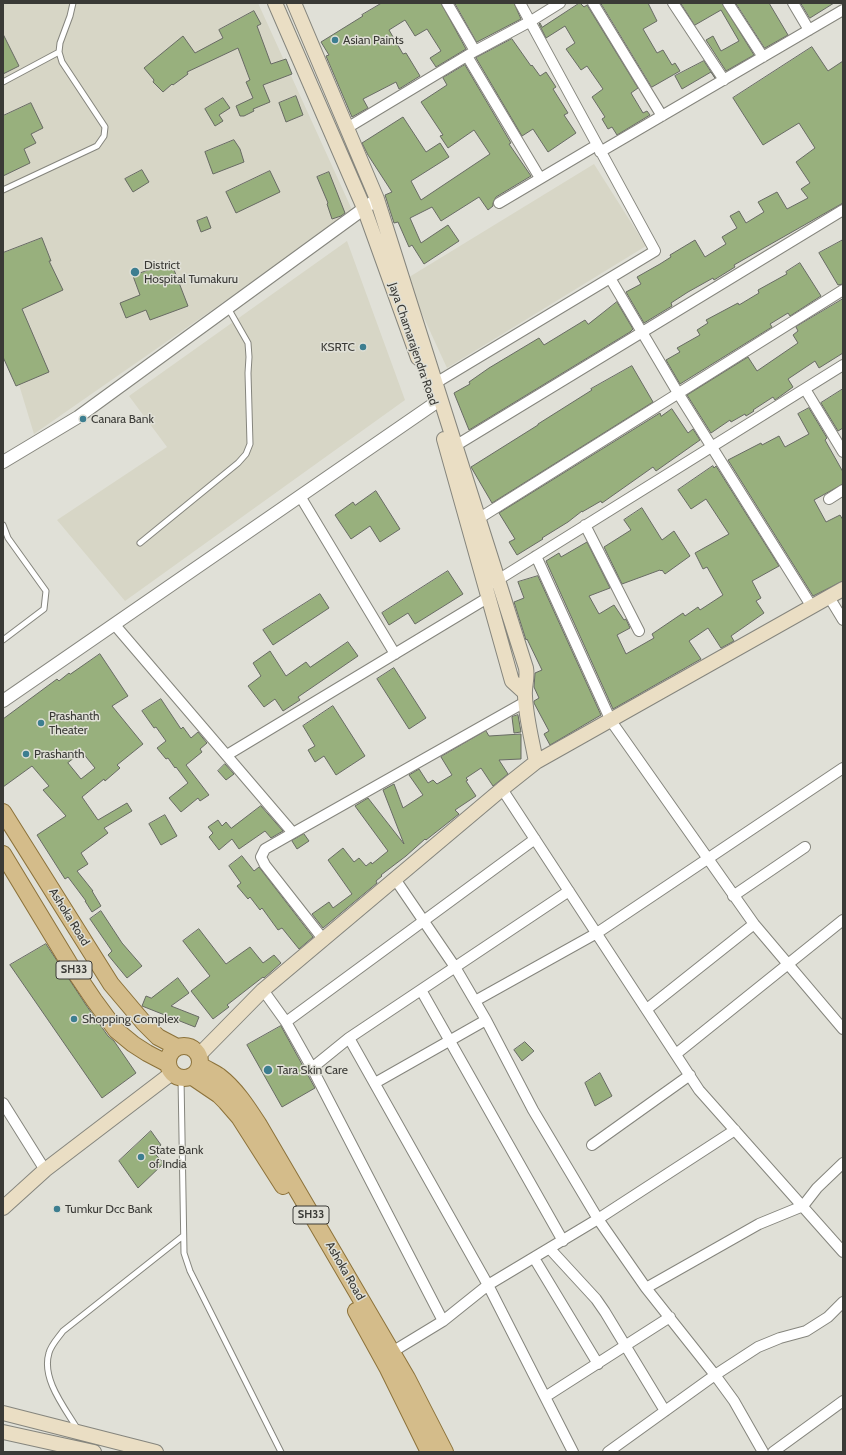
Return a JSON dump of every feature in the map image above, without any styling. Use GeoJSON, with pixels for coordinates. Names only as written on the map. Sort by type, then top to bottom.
{"type":"FeatureCollection","features":[{"type":"Feature","properties":{"kind":"main road","name":"Jaya Chamarajendra Road"},"geometry":{"type":"LineString","coordinates":[[275,3],[364,208],[438,401],[491,588],[526,668],[528,676],[525,697],[536,762]]}},
{"type":"Feature","properties":{"kind":"main road","name":"Jaya Chamarajendra Road"},"geometry":{"type":"LineString","coordinates":[[294,3],[377,200],[432,385]]}},
{"type":"Feature","properties":{"kind":"main road","name":"Jaya Chamarajendra Road"},"geometry":{"type":"LineString","coordinates":[[451,447],[478,519],[491,588],[512,681],[525,697]]}},
{"type":"Feature","properties":{"kind":"main road"},"geometry":{"type":"LineString","coordinates":[[3,1208],[45,1170],[185,1068],[263,990],[536,762],[843,589]]}},
{"type":"Feature","properties":{"kind":"main road","name":"Ashoka Road"},"geometry":{"type":"LineString","coordinates":[[3,812],[111,984],[158,1037],[177,1047]]}},
{"type":"Feature","properties":{"kind":"main road","name":"Ashoka Road"},"geometry":{"type":"LineString","coordinates":[[3,856],[69,963],[116,1030],[143,1050],[185,1068],[220,1077],[232,1088],[247,1107],[392,1352],[424,1408],[445,1452]]}},
{"type":"Feature","properties":{"kind":"main road","name":"SH33"},"geometry":{"type":"LineString","coordinates":[[177,1047],[182,1046],[192,1048],[185,1068]]}},
{"type":"Feature","properties":{"kind":"main road"},"geometry":{"type":"LineString","coordinates":[[177,1047],[169,1056],[185,1068]]}},
{"type":"Feature","properties":{"kind":"main road","name":"Ashoka Road"},"geometry":{"type":"LineString","coordinates":[[185,1068],[219,1094],[239,1117],[289,1196],[388,1369],[429,1452]]}},
{"type":"Feature","properties":{"kind":"main road"},"geometry":{"type":"LineString","coordinates":[[3,1413],[156,1452]]}},
{"type":"Feature","properties":{"kind":"main road"},"geometry":{"type":"LineString","coordinates":[[3,1432],[94,1452]]}},
{"type":"Feature","properties":{"kind":"street"},"geometry":{"type":"LineString","coordinates":[[447,3],[471,54],[540,178]]}},
{"type":"Feature","properties":{"kind":"street"},"geometry":{"type":"LineString","coordinates":[[432,385],[655,251],[520,3]]}},
{"type":"Feature","properties":{"kind":"street"},"geometry":{"type":"LineString","coordinates":[[347,128],[560,3]]}},
{"type":"Feature","properties":{"kind":"street"},"geometry":{"type":"LineString","coordinates":[[593,3],[662,116]]}},
{"type":"Feature","properties":{"kind":"street"},"geometry":{"type":"LineString","coordinates":[[673,3],[724,80]]}},
{"type":"Feature","properties":{"kind":"street"},"geometry":{"type":"LineString","coordinates":[[728,3],[763,57]]}},
{"type":"Feature","properties":{"kind":"street"},"geometry":{"type":"LineString","coordinates":[[793,3],[809,30]]}},
{"type":"Feature","properties":{"kind":"street"},"geometry":{"type":"LineString","coordinates":[[499,203],[540,178],[662,116],[843,10]]}},
{"type":"Feature","properties":{"kind":"street"},"geometry":{"type":"LineString","coordinates":[[3,462],[78,417],[377,200]]}},
{"type":"Feature","properties":{"kind":"street"},"geometry":{"type":"LineString","coordinates":[[451,447],[843,210]]}},
{"type":"Feature","properties":{"kind":"street"},"geometry":{"type":"LineString","coordinates":[[610,278],[711,447],[812,607]]}},
{"type":"Feature","properties":{"kind":"street"},"geometry":{"type":"LineString","coordinates":[[478,519],[843,290]]}},
{"type":"Feature","properties":{"kind":"street"},"geometry":{"type":"LineString","coordinates":[[227,755],[395,654],[536,556],[843,365]]}},
{"type":"Feature","properties":{"kind":"street"},"geometry":{"type":"LineString","coordinates":[[804,389],[843,452]]}},
{"type":"Feature","properties":{"kind":"street"},"geometry":{"type":"LineString","coordinates":[[3,701],[438,401]]}},
{"type":"Feature","properties":{"kind":"street"},"geometry":{"type":"LineString","coordinates":[[829,499],[843,490]]}},
{"type":"Feature","properties":{"kind":"street"},"geometry":{"type":"LineString","coordinates":[[300,496],[395,654]]}},
{"type":"Feature","properties":{"kind":"street"},"geometry":{"type":"LineString","coordinates":[[585,525],[638,630]]}},
{"type":"Feature","properties":{"kind":"street"},"geometry":{"type":"LineString","coordinates":[[536,556],[611,721],[754,924],[843,1028]]}},
{"type":"Feature","properties":{"kind":"street"},"geometry":{"type":"LineString","coordinates":[[829,597],[843,620]]}},
{"type":"Feature","properties":{"kind":"street"},"geometry":{"type":"LineString","coordinates":[[114,624],[293,832]]}},
{"type":"Feature","properties":{"kind":"street"},"geometry":{"type":"LineString","coordinates":[[323,939],[265,864],[261,857],[265,849],[525,697]]}},
{"type":"Feature","properties":{"kind":"street"},"geometry":{"type":"LineString","coordinates":[[475,1001],[597,934],[707,858],[843,768]]}},
{"type":"Feature","properties":{"kind":"street"},"geometry":{"type":"LineString","coordinates":[[502,789],[699,1090],[843,1252]]}},
{"type":"Feature","properties":{"kind":"street"},"geometry":{"type":"LineString","coordinates":[[286,1022],[535,839]]}},
{"type":"Feature","properties":{"kind":"street"},"geometry":{"type":"LineString","coordinates":[[733,896],[805,847]]}},
{"type":"Feature","properties":{"kind":"street"},"geometry":{"type":"LineString","coordinates":[[395,879],[455,967],[486,1020],[533,1110],[598,1219],[646,1288],[716,1375],[734,1401],[763,1452]]}},
{"type":"Feature","properties":{"kind":"street"},"geometry":{"type":"LineString","coordinates":[[312,1068],[350,1038],[569,890]]}},
{"type":"Feature","properties":{"kind":"street"},"geometry":{"type":"LineString","coordinates":[[676,1054],[843,920]]}},
{"type":"Feature","properties":{"kind":"street"},"geometry":{"type":"LineString","coordinates":[[647,1009],[754,924]]}},
{"type":"Feature","properties":{"kind":"street"},"geometry":{"type":"LineString","coordinates":[[263,990],[286,1022],[312,1068],[443,1321]]}},
{"type":"Feature","properties":{"kind":"street"},"geometry":{"type":"LineString","coordinates":[[421,990],[563,1241]]}},
{"type":"Feature","properties":{"kind":"street"},"geometry":{"type":"LineString","coordinates":[[375,1083],[486,1020]]}},
{"type":"Feature","properties":{"kind":"street"},"geometry":{"type":"LineString","coordinates":[[350,1038],[488,1285],[573,1452]]}},
{"type":"Feature","properties":{"kind":"street"},"geometry":{"type":"LineString","coordinates":[[592,1145],[690,1075]]}},
{"type":"Feature","properties":{"kind":"street"},"geometry":{"type":"LineString","coordinates":[[3,1103],[45,1170]]}},
{"type":"Feature","properties":{"kind":"street"},"geometry":{"type":"LineString","coordinates":[[392,1352],[443,1321],[488,1285],[563,1241],[735,1130]]}},
{"type":"Feature","properties":{"kind":"street"},"geometry":{"type":"LineString","coordinates":[[646,1288],[759,1224],[803,1206],[817,1188],[843,1163]]}},
{"type":"Feature","properties":{"kind":"street"},"geometry":{"type":"LineString","coordinates":[[550,1249],[596,1299],[665,1411]]}},
{"type":"Feature","properties":{"kind":"street"},"geometry":{"type":"LineString","coordinates":[[534,1258],[598,1364]]}},
{"type":"Feature","properties":{"kind":"street"},"geometry":{"type":"LineString","coordinates":[[608,1452],[758,1347],[780,1338],[806,1331],[828,1317],[843,1302]]}},
{"type":"Feature","properties":{"kind":"street"},"geometry":{"type":"LineString","coordinates":[[545,1397],[670,1317]]}},
{"type":"Feature","properties":{"kind":"street"},"geometry":{"type":"LineString","coordinates":[[774,1452],[843,1401]]}},
{"type":"Feature","properties":{"kind":"lane"},"geometry":{"type":"LineString","coordinates":[[3,190],[97,146],[104,136],[105,127],[62,62],[59,52],[60,43],[73,3]]}},
{"type":"Feature","properties":{"kind":"lane"},"geometry":{"type":"LineString","coordinates":[[3,82],[59,52]]}},
{"type":"Feature","properties":{"kind":"lane"},"geometry":{"type":"LineString","coordinates":[[140,543],[238,462],[246,454],[250,444],[248,343],[228,308]]}},
{"type":"Feature","properties":{"kind":"lane"},"geometry":{"type":"LineString","coordinates":[[3,525],[6,539],[46,591],[44,609],[3,640]]}},
{"type":"Feature","properties":{"kind":"lane"},"geometry":{"type":"LineString","coordinates":[[185,1068],[184,1253],[190,1271],[282,1452]]}},
{"type":"Feature","properties":{"kind":"lane"},"geometry":{"type":"LineString","coordinates":[[80,1433],[49,1380],[47,1364],[49,1351],[63,1332],[183,1236]]}},
{"type":"Feature","properties":{"kind":"shaded area","name":"District Hospital Tumakuru"},"geometry":{"type":"Polygon","coordinates":[[[3,3],[258,3],[353,212],[34,434],[3,332],[3,3]]]}},
{"type":"Feature","properties":{"kind":"shaded area"},"geometry":{"type":"Polygon","coordinates":[[[594,164],[646,246],[447,368],[406,279],[594,164]]]}},
{"type":"Feature","properties":{"kind":"shaded area"},"geometry":{"type":"Polygon","coordinates":[[[347,241],[405,400],[125,601],[57,520],[167,447],[129,396],[347,241]]]}},
{"type":"Feature","properties":{"kind":"building"},"geometry":{"type":"Polygon","coordinates":[[[382,3],[441,3],[466,49],[436,67],[430,58],[441,51],[427,29],[415,36],[405,20],[389,30],[403,54],[406,53],[420,76],[399,89],[396,82],[363,99],[368,108],[352,117],[326,56],[329,55],[321,42],[382,3]]]}},
{"type":"Feature","properties":{"kind":"building"},"geometry":{"type":"Polygon","coordinates":[[[455,3],[514,3],[521,19],[477,42],[455,3]]]}},
{"type":"Feature","properties":{"kind":"building"},"geometry":{"type":"Polygon","coordinates":[[[580,3],[584,7],[587,5],[638,88],[631,93],[643,113],[647,111],[650,115],[617,135],[612,127],[608,129],[602,119],[605,117],[592,97],[603,89],[587,66],[581,70],[566,49],[575,43],[565,26],[546,38],[539,24],[540,23],[542,27],[580,3]]]}},
{"type":"Feature","properties":{"kind":"building"},"geometry":{"type":"Polygon","coordinates":[[[601,3],[648,3],[657,21],[643,29],[657,53],[663,50],[672,65],[675,63],[680,71],[652,87],[601,3]]]}},
{"type":"Feature","properties":{"kind":"building"},"geometry":{"type":"Polygon","coordinates":[[[681,3],[722,3],[754,55],[726,71],[706,40],[713,36],[721,51],[739,41],[721,10],[695,25],[681,3]]]}},
{"type":"Feature","properties":{"kind":"building"},"geometry":{"type":"Polygon","coordinates":[[[736,3],[769,3],[788,35],[765,48],[736,3]]]}},
{"type":"Feature","properties":{"kind":"building"},"geometry":{"type":"Polygon","coordinates":[[[801,3],[834,3],[810,18],[801,3]]]}},
{"type":"Feature","properties":{"kind":"building"},"geometry":{"type":"Polygon","coordinates":[[[254,11],[261,24],[257,26],[271,64],[286,59],[292,74],[263,85],[270,102],[253,109],[254,111],[244,116],[240,116],[236,106],[253,98],[246,82],[250,80],[238,48],[187,72],[188,74],[173,85],[172,84],[163,92],[153,82],[154,80],[144,68],[183,36],[195,53],[223,38],[219,30],[254,11]]]}},
{"type":"Feature","properties":{"kind":"building"},"geometry":{"type":"Polygon","coordinates":[[[3,34],[19,66],[3,74],[3,34]]]}},
{"type":"Feature","properties":{"kind":"building"},"geometry":{"type":"Polygon","coordinates":[[[512,39],[540,76],[546,72],[556,87],[553,89],[568,113],[564,115],[576,133],[548,152],[533,129],[522,136],[476,58],[512,39]]]}},
{"type":"Feature","properties":{"kind":"building"},"geometry":{"type":"Polygon","coordinates":[[[812,47],[828,71],[843,61],[843,203],[734,265],[735,267],[714,280],[713,278],[688,292],[671,303],[672,306],[644,323],[626,292],[641,284],[637,277],[671,257],[670,255],[695,240],[705,257],[726,244],[722,237],[737,228],[730,216],[739,211],[746,223],[764,212],[758,202],[777,192],[787,209],[808,198],[801,189],[810,183],[796,162],[815,148],[799,123],[763,145],[733,98],[812,47]]]}},
{"type":"Feature","properties":{"kind":"building"},"geometry":{"type":"Polygon","coordinates":[[[704,61],[715,78],[711,72],[682,89],[675,76],[704,61]]]}},
{"type":"Feature","properties":{"kind":"building"},"geometry":{"type":"Polygon","coordinates":[[[465,65],[511,143],[509,144],[531,176],[496,197],[493,206],[488,210],[479,197],[441,221],[432,207],[410,218],[421,243],[448,225],[459,241],[424,264],[412,245],[409,247],[398,222],[394,223],[385,195],[392,192],[362,143],[403,117],[426,152],[440,143],[449,157],[411,181],[421,200],[490,154],[474,130],[448,148],[440,136],[443,135],[421,102],[447,85],[443,78],[465,65]]]}},
{"type":"Feature","properties":{"kind":"building"},"geometry":{"type":"Polygon","coordinates":[[[296,96],[303,115],[286,122],[279,103],[296,96]]]}},
{"type":"Feature","properties":{"kind":"building"},"geometry":{"type":"Polygon","coordinates":[[[223,98],[230,108],[219,115],[223,121],[215,126],[205,109],[223,98]]]}},
{"type":"Feature","properties":{"kind":"building"},"geometry":{"type":"Polygon","coordinates":[[[31,103],[43,128],[31,134],[36,143],[24,149],[30,163],[3,176],[3,116],[31,103]]]}},
{"type":"Feature","properties":{"kind":"building"},"geometry":{"type":"Polygon","coordinates":[[[234,140],[240,149],[244,162],[213,174],[205,152],[234,140]]]}},
{"type":"Feature","properties":{"kind":"building"},"geometry":{"type":"Polygon","coordinates":[[[142,170],[149,182],[133,192],[125,179],[142,170]]]}},
{"type":"Feature","properties":{"kind":"building"},"geometry":{"type":"Polygon","coordinates":[[[270,171],[280,192],[236,213],[226,192],[270,171]]]}},
{"type":"Feature","properties":{"kind":"building"},"geometry":{"type":"Polygon","coordinates":[[[329,172],[345,213],[332,219],[327,204],[328,203],[317,177],[329,172]]]}},
{"type":"Feature","properties":{"kind":"building"},"geometry":{"type":"Polygon","coordinates":[[[207,217],[211,228],[201,232],[197,221],[207,217]]]}},
{"type":"Feature","properties":{"kind":"building"},"geometry":{"type":"Polygon","coordinates":[[[42,238],[51,261],[49,261],[63,290],[22,309],[49,372],[16,386],[3,357],[3,253],[42,238]]]}},
{"type":"Feature","properties":{"kind":"building"},"geometry":{"type":"Polygon","coordinates":[[[843,240],[843,284],[838,285],[819,253],[843,240]]]}},
{"type":"Feature","properties":{"kind":"building"},"geometry":{"type":"Polygon","coordinates":[[[171,262],[188,306],[150,320],[146,310],[126,318],[120,303],[140,295],[133,276],[171,262]]]}},
{"type":"Feature","properties":{"kind":"building"},"geometry":{"type":"Polygon","coordinates":[[[800,263],[821,296],[790,316],[788,313],[770,324],[772,327],[680,384],[666,360],[680,352],[677,348],[700,335],[697,330],[708,323],[706,320],[738,303],[739,305],[759,293],[758,290],[787,274],[786,272],[800,263]]]}},
{"type":"Feature","properties":{"kind":"building"},"geometry":{"type":"Polygon","coordinates":[[[843,299],[843,353],[819,368],[815,361],[788,379],[793,387],[775,400],[773,397],[746,416],[745,414],[731,422],[730,420],[711,433],[687,395],[748,357],[757,371],[798,343],[793,335],[798,331],[796,327],[843,299]]]}},
{"type":"Feature","properties":{"kind":"building"},"geometry":{"type":"Polygon","coordinates":[[[617,302],[633,329],[630,332],[469,430],[454,393],[470,384],[469,382],[489,368],[539,338],[544,345],[585,320],[588,324],[617,302]]]}},
{"type":"Feature","properties":{"kind":"building"},"geometry":{"type":"Polygon","coordinates":[[[632,366],[653,402],[492,503],[471,467],[592,390],[591,389],[632,366]]]}},
{"type":"Feature","properties":{"kind":"building"},"geometry":{"type":"Polygon","coordinates":[[[843,389],[843,428],[838,431],[821,403],[843,389]]]}},
{"type":"Feature","properties":{"kind":"building"},"geometry":{"type":"Polygon","coordinates":[[[809,408],[827,438],[825,440],[843,472],[843,484],[814,500],[826,522],[840,515],[843,520],[843,581],[813,596],[728,460],[761,443],[762,445],[779,436],[785,447],[809,434],[798,414],[809,408]]]}},
{"type":"Feature","properties":{"kind":"building"},"geometry":{"type":"Polygon","coordinates":[[[672,409],[688,433],[693,429],[700,440],[656,471],[653,467],[602,503],[601,501],[582,511],[568,522],[542,538],[543,539],[517,555],[509,542],[515,539],[499,513],[660,413],[661,416],[672,409]]]}},
{"type":"Feature","properties":{"kind":"building"},"geometry":{"type":"Polygon","coordinates":[[[713,466],[714,468],[716,466],[779,566],[752,581],[761,598],[756,601],[764,613],[731,636],[734,641],[721,648],[708,628],[689,641],[701,659],[613,709],[546,561],[559,553],[561,557],[587,542],[610,588],[589,596],[599,614],[614,605],[624,620],[626,619],[630,628],[617,635],[626,654],[654,638],[652,634],[683,613],[685,616],[698,607],[700,610],[723,595],[707,567],[703,569],[695,553],[729,534],[706,499],[691,509],[678,490],[713,466]]]}},
{"type":"Feature","properties":{"kind":"building"},"geometry":{"type":"Polygon","coordinates":[[[376,491],[400,529],[380,542],[370,526],[351,539],[335,515],[353,502],[355,505],[376,491]]]}},
{"type":"Feature","properties":{"kind":"building"},"geometry":{"type":"Polygon","coordinates":[[[642,508],[662,540],[674,531],[690,556],[665,574],[662,570],[660,570],[622,584],[604,547],[631,530],[624,520],[642,508]]]}},
{"type":"Feature","properties":{"kind":"building"},"geometry":{"type":"Polygon","coordinates":[[[448,571],[463,594],[415,624],[408,613],[389,625],[382,613],[448,571]]]}},
{"type":"Feature","properties":{"kind":"building"},"geometry":{"type":"Polygon","coordinates":[[[538,576],[601,715],[550,745],[544,734],[549,731],[534,703],[534,701],[539,698],[534,687],[535,673],[542,670],[527,639],[526,640],[514,602],[524,598],[518,582],[538,576]]]}},
{"type":"Feature","properties":{"kind":"building"},"geometry":{"type":"Polygon","coordinates":[[[320,594],[329,608],[273,645],[263,630],[320,594]]]}},
{"type":"Feature","properties":{"kind":"building"},"geometry":{"type":"Polygon","coordinates":[[[348,642],[358,656],[298,697],[300,700],[283,711],[275,699],[264,707],[248,686],[261,676],[253,663],[270,651],[286,676],[306,662],[310,667],[348,642]]]}},
{"type":"Feature","properties":{"kind":"building"},"geometry":{"type":"Polygon","coordinates":[[[100,654],[128,696],[112,706],[143,744],[117,765],[120,768],[105,781],[104,779],[82,797],[98,820],[127,803],[132,811],[104,828],[108,833],[81,853],[88,864],[77,871],[93,891],[101,906],[92,912],[86,901],[68,877],[65,879],[37,835],[66,816],[43,790],[49,786],[32,766],[3,787],[3,719],[57,679],[59,681],[69,673],[70,674],[100,654]],[[82,752],[68,763],[81,779],[95,768],[82,752]]]}},
{"type":"Feature","properties":{"kind":"building"},"geometry":{"type":"Polygon","coordinates":[[[394,668],[426,718],[409,729],[377,679],[394,668]]]}},
{"type":"Feature","properties":{"kind":"building"},"geometry":{"type":"Polygon","coordinates":[[[161,699],[181,729],[183,727],[191,738],[198,732],[207,743],[200,749],[202,752],[186,765],[209,795],[200,801],[198,798],[181,812],[169,798],[188,783],[176,767],[175,768],[168,758],[166,759],[157,748],[166,741],[156,727],[154,728],[142,711],[161,699]]]}},
{"type":"Feature","properties":{"kind":"building"},"geometry":{"type":"Polygon","coordinates":[[[333,706],[365,756],[336,775],[324,756],[315,762],[308,750],[315,746],[303,726],[333,706]]]}},
{"type":"Feature","properties":{"kind":"building"},"geometry":{"type":"Polygon","coordinates":[[[518,715],[521,732],[514,733],[512,717],[518,715]]]}},
{"type":"Feature","properties":{"kind":"building"},"geometry":{"type":"Polygon","coordinates":[[[486,731],[489,736],[521,734],[521,759],[499,760],[508,774],[493,786],[481,768],[466,778],[468,780],[466,781],[476,796],[455,810],[459,814],[426,840],[425,839],[381,875],[382,876],[376,881],[377,883],[323,928],[312,914],[329,902],[333,908],[352,894],[328,860],[343,848],[354,862],[359,858],[366,866],[371,862],[372,864],[388,851],[355,806],[368,798],[404,844],[383,790],[394,784],[403,808],[423,795],[409,775],[419,769],[428,783],[433,780],[437,784],[452,775],[441,757],[486,731]]]}},
{"type":"Feature","properties":{"kind":"building"},"geometry":{"type":"Polygon","coordinates":[[[225,764],[234,774],[226,780],[218,771],[225,764]]]}},
{"type":"Feature","properties":{"kind":"building"},"geometry":{"type":"Polygon","coordinates":[[[261,806],[283,831],[271,838],[265,831],[239,849],[232,839],[219,850],[209,837],[213,833],[208,827],[218,820],[222,826],[226,822],[231,828],[261,806]]]}},
{"type":"Feature","properties":{"kind":"building"},"geometry":{"type":"Polygon","coordinates":[[[165,815],[177,836],[161,845],[149,824],[165,815]]]}},
{"type":"Feature","properties":{"kind":"building"},"geometry":{"type":"Polygon","coordinates":[[[304,834],[309,841],[297,849],[292,841],[304,834]]]}},
{"type":"Feature","properties":{"kind":"building"},"geometry":{"type":"Polygon","coordinates":[[[242,856],[254,871],[259,867],[313,937],[299,949],[282,928],[278,930],[262,908],[260,910],[250,897],[248,899],[237,886],[241,883],[229,866],[242,856]]]}},
{"type":"Feature","properties":{"kind":"building"},"geometry":{"type":"Polygon","coordinates":[[[101,911],[122,943],[142,966],[127,978],[108,955],[112,951],[90,919],[101,911]]]}},
{"type":"Feature","properties":{"kind":"building"},"geometry":{"type":"Polygon","coordinates":[[[199,929],[226,964],[250,947],[263,963],[274,955],[281,963],[264,978],[263,977],[227,1005],[229,1007],[213,1019],[191,991],[210,976],[183,941],[199,929]]]}},
{"type":"Feature","properties":{"kind":"building","name":"Shopping Complex"},"geometry":{"type":"Polygon","coordinates":[[[46,944],[86,1005],[108,1036],[114,1041],[136,1073],[102,1098],[10,965],[46,944]]]}},
{"type":"Feature","properties":{"kind":"building"},"geometry":{"type":"Polygon","coordinates":[[[178,978],[189,993],[171,1006],[199,1017],[195,1027],[142,1006],[146,996],[151,998],[178,978]]]}},
{"type":"Feature","properties":{"kind":"building"},"geometry":{"type":"Polygon","coordinates":[[[281,1026],[315,1088],[282,1107],[247,1045],[281,1026]]]}},
{"type":"Feature","properties":{"kind":"building"},"geometry":{"type":"Polygon","coordinates":[[[525,1042],[534,1051],[522,1061],[514,1050],[525,1042]]]}},
{"type":"Feature","properties":{"kind":"building"},"geometry":{"type":"Polygon","coordinates":[[[600,1073],[612,1096],[595,1106],[585,1083],[600,1073]]]}},
{"type":"Feature","properties":{"kind":"building","name":"State Bank of India"},"geometry":{"type":"Polygon","coordinates":[[[151,1131],[161,1145],[153,1152],[164,1163],[138,1188],[119,1161],[151,1131]]]}},
{"type":"Feature","properties":{"kind":"place","name":"Asian Paints"},"geometry":{"type":"Point","coordinates":[335,40]}},
{"type":"Feature","properties":{"kind":"place","name":"District Hospital Tumakuru"},"geometry":{"type":"Point","coordinates":[135,272]}},
{"type":"Feature","properties":{"kind":"place","name":"KSRTC"},"geometry":{"type":"Point","coordinates":[363,347]}},
{"type":"Feature","properties":{"kind":"place","name":"Canara Bank"},"geometry":{"type":"Point","coordinates":[83,419]}},
{"type":"Feature","properties":{"kind":"place","name":"Prashanth Theater"},"geometry":{"type":"Point","coordinates":[41,723]}},
{"type":"Feature","properties":{"kind":"place","name":"Prashanth"},"geometry":{"type":"Point","coordinates":[26,754]}},
{"type":"Feature","properties":{"kind":"place","name":"Shopping Complex"},"geometry":{"type":"Point","coordinates":[74,1019]}},
{"type":"Feature","properties":{"kind":"place","name":"Tara Skin Care"},"geometry":{"type":"Point","coordinates":[268,1070]}},
{"type":"Feature","properties":{"kind":"place","name":"State Bank of India"},"geometry":{"type":"Point","coordinates":[141,1157]}},
{"type":"Feature","properties":{"kind":"place","name":"Tumkur Dcc Bank"},"geometry":{"type":"Point","coordinates":[57,1209]}}]}
